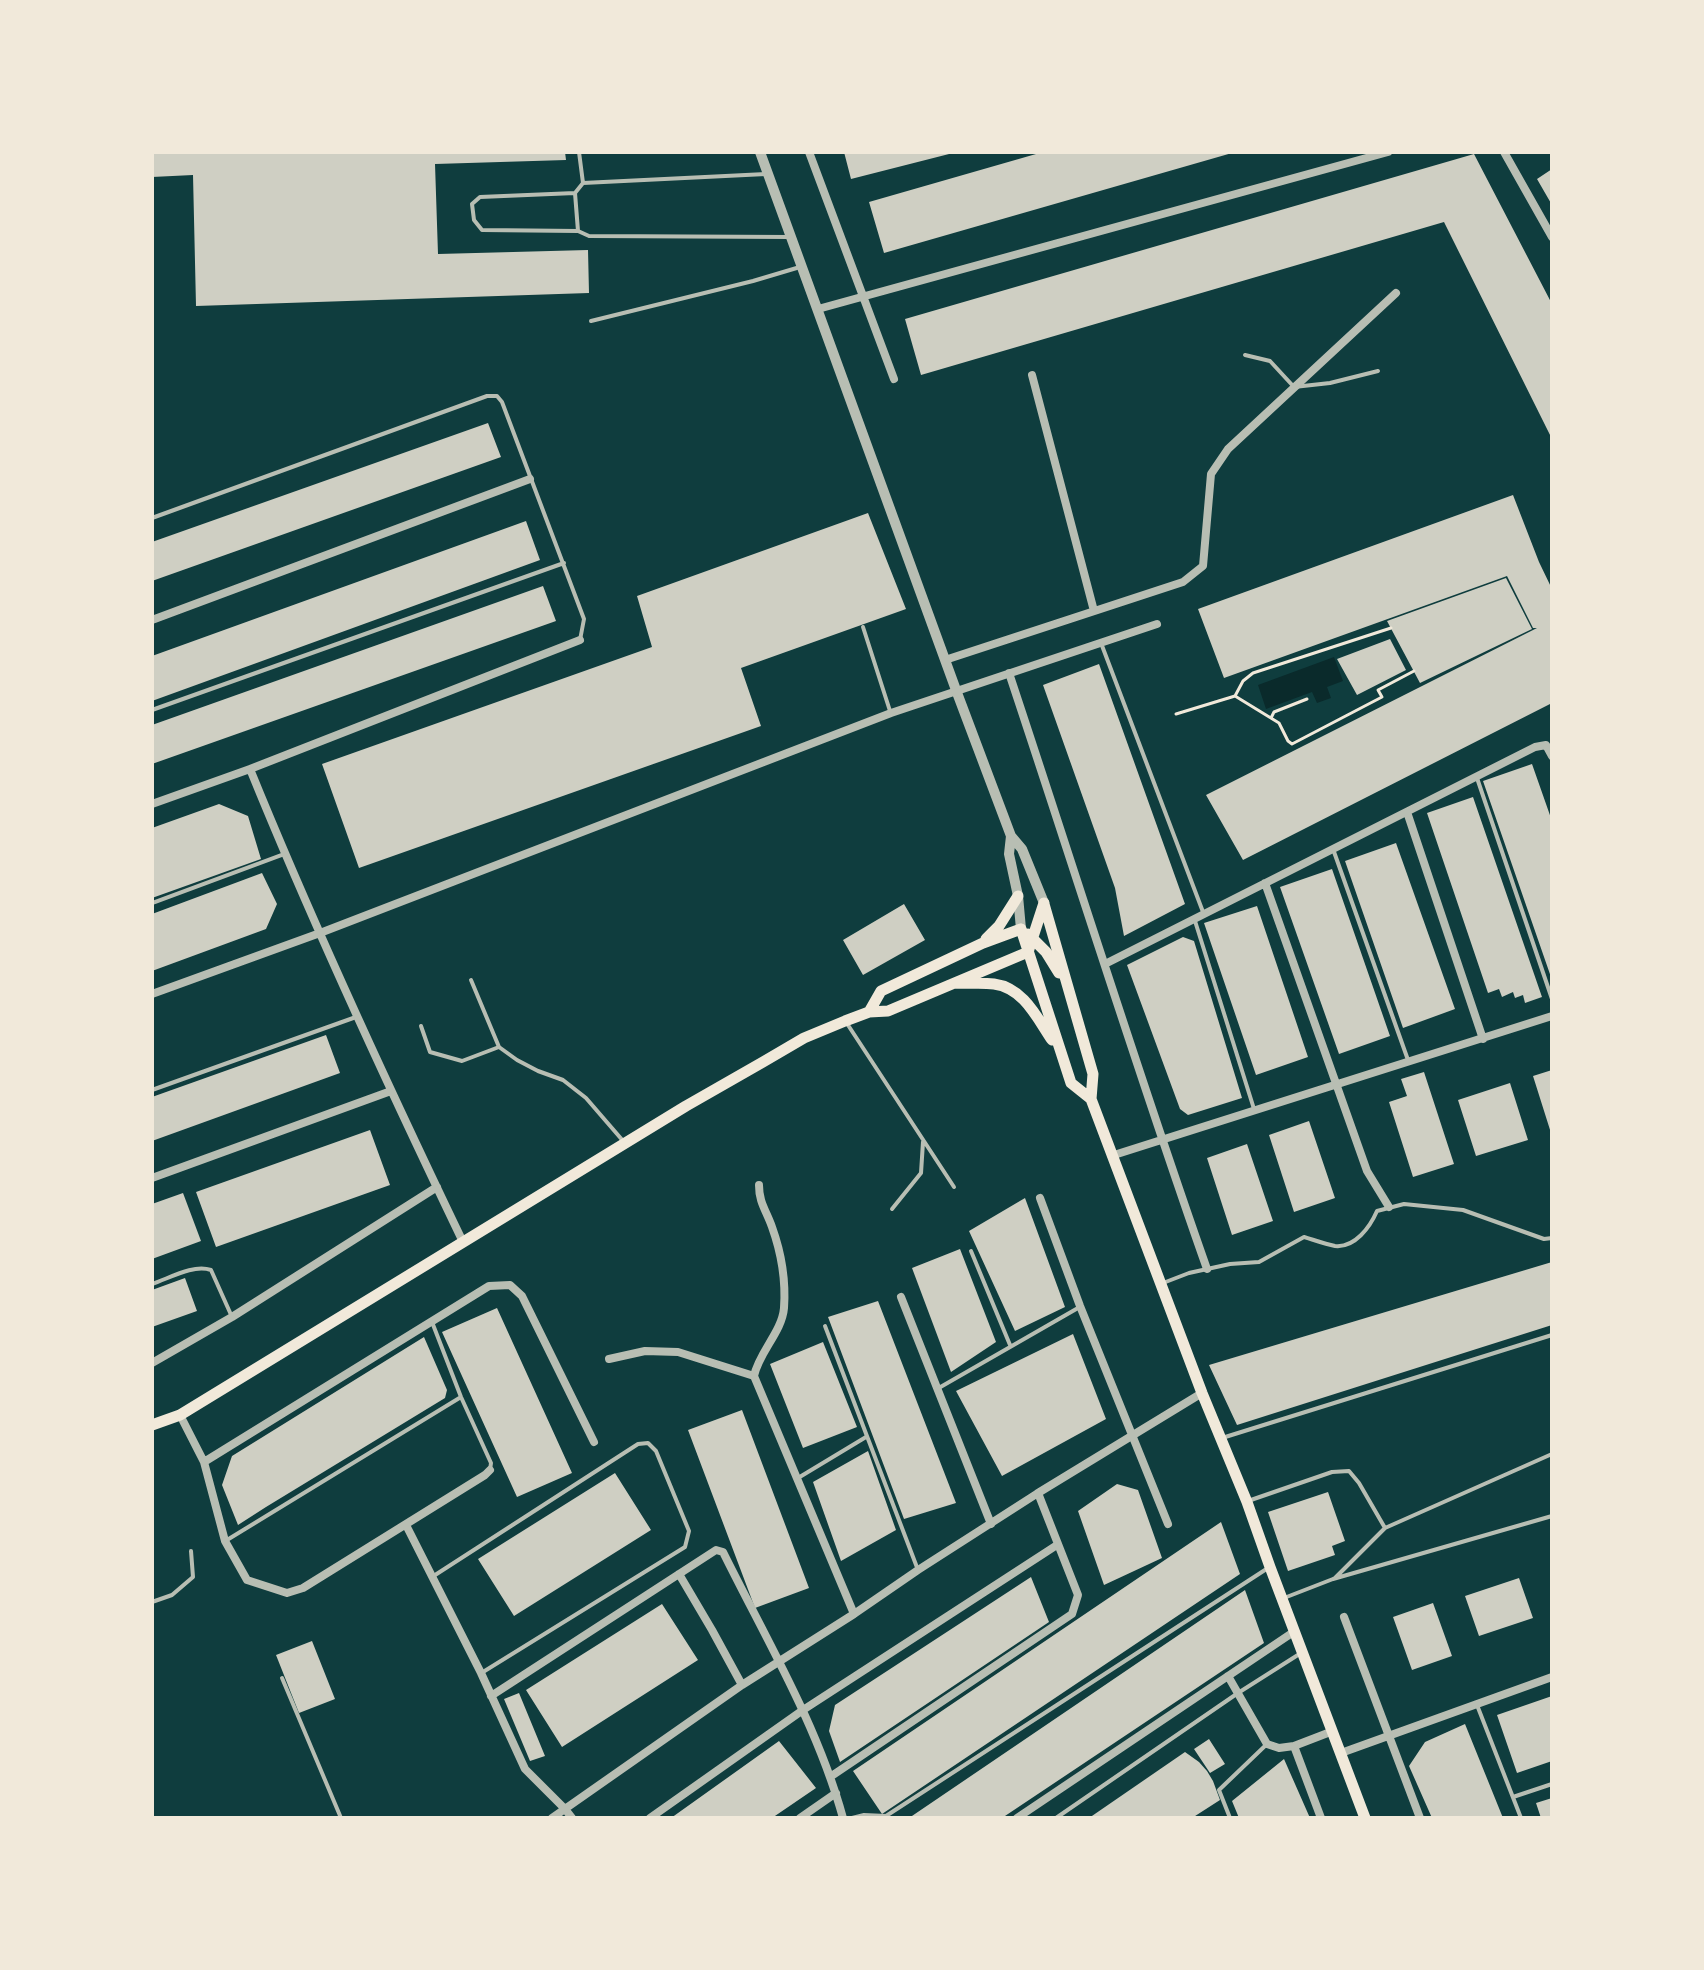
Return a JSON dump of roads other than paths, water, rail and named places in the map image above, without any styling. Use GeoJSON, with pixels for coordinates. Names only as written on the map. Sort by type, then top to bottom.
{"type":"FeatureCollection","features":[{"type":"Feature","properties":{"kind":"main road"},"geometry":{"type":"LineString","coordinates":[[983,943],[999,926],[1018,896]]}},
{"type":"Feature","properties":{"kind":"main road"},"geometry":{"type":"LineString","coordinates":[[152,1425],[180,1415],[804,1038],[869,1012],[888,1011],[1028,952],[1044,903]]}},
{"type":"Feature","properties":{"kind":"main road"},"geometry":{"type":"LineString","coordinates":[[1044,903],[1093,1074],[1091,1099],[1365,1818]]}},
{"type":"Feature","properties":{"kind":"main road"},"geometry":{"type":"LineString","coordinates":[[1021,929],[1046,952],[1067,987]]}},
{"type":"Feature","properties":{"kind":"main road"},"geometry":{"type":"LineString","coordinates":[[869,1012],[881,991],[983,943],[1021,929]]}},
{"type":"Feature","properties":{"kind":"main road"},"geometry":{"type":"LineString","coordinates":[[1021,929],[1071,1083],[1091,1099]]}},
{"type":"Feature","properties":{"kind":"main road"},"geometry":{"type":"LineString","coordinates":[[951,983],[997,984],[1011,990],[1024,999],[1059,1051]]}},
{"type":"Feature","properties":{"kind":"street"},"geometry":{"type":"LineString","coordinates":[[760,152],[1011,836],[1022,849],[1044,903]]}},
{"type":"Feature","properties":{"kind":"street"},"geometry":{"type":"LineString","coordinates":[[809,152],[894,379]]}},
{"type":"Feature","properties":{"kind":"street"},"geometry":{"type":"LineString","coordinates":[[818,309],[1388,152]]}},
{"type":"Feature","properties":{"kind":"street"},"geometry":{"type":"LineString","coordinates":[[1508,153],[1552,237]]}},
{"type":"Feature","properties":{"kind":"street"},"geometry":{"type":"LineString","coordinates":[[945,660],[1183,582],[1203,566],[1211,474],[1228,449],[1396,293]]}},
{"type":"Feature","properties":{"kind":"street"},"geometry":{"type":"LineString","coordinates":[[1032,375],[1094,611]]}},
{"type":"Feature","properties":{"kind":"street"},"geometry":{"type":"LineString","coordinates":[[152,620],[530,479]]}},
{"type":"Feature","properties":{"kind":"street"},"geometry":{"type":"LineString","coordinates":[[152,994],[320,933],[891,713],[1157,624]]}},
{"type":"Feature","properties":{"kind":"street"},"geometry":{"type":"LineString","coordinates":[[152,804],[580,640]]}},
{"type":"Feature","properties":{"kind":"street"},"geometry":{"type":"LineString","coordinates":[[1009,673],[1161,1139],[1207,1269]]}},
{"type":"Feature","properties":{"kind":"street"},"geometry":{"type":"LineString","coordinates":[[1105,964],[1535,747],[1546,745],[1552,756]]}},
{"type":"Feature","properties":{"kind":"street"},"geometry":{"type":"LineString","coordinates":[[250,769],[356,1017],[463,1242]]}},
{"type":"Feature","properties":{"kind":"street"},"geometry":{"type":"LineString","coordinates":[[1407,812],[1483,1039]]}},
{"type":"Feature","properties":{"kind":"street"},"geometry":{"type":"LineString","coordinates":[[1011,836],[1009,854],[1021,929]]}},
{"type":"Feature","properties":{"kind":"street"},"geometry":{"type":"LineString","coordinates":[[1265,883],[1367,1171],[1389,1207]]}},
{"type":"Feature","properties":{"kind":"street"},"geometry":{"type":"LineString","coordinates":[[1114,1155],[1552,1016]]}},
{"type":"Feature","properties":{"kind":"street"},"geometry":{"type":"LineString","coordinates":[[152,1178],[391,1091]]}},
{"type":"Feature","properties":{"kind":"street"},"geometry":{"type":"LineString","coordinates":[[759,1185],[759,1200],[771,1223],[782,1261],[784,1311],[768,1347],[757,1362],[754,1376],[854,1614]]}},
{"type":"Feature","properties":{"kind":"street"},"geometry":{"type":"LineString","coordinates":[[152,1363],[232,1317],[437,1187]]}},
{"type":"Feature","properties":{"kind":"street"},"geometry":{"type":"LineString","coordinates":[[1040,1198],[1168,1524]]}},
{"type":"Feature","properties":{"kind":"street"},"geometry":{"type":"LineString","coordinates":[[204,1462],[489,1286],[510,1285],[522,1296],[594,1442]]}},
{"type":"Feature","properties":{"kind":"street"},"geometry":{"type":"LineString","coordinates":[[901,1297],[991,1524]]}},
{"type":"Feature","properties":{"kind":"street"},"geometry":{"type":"LineString","coordinates":[[609,1359],[645,1351],[678,1352],[754,1376]]}},
{"type":"Feature","properties":{"kind":"street"},"geometry":{"type":"LineString","coordinates":[[552,1818],[742,1685],[1038,1493],[1202,1393]]}},
{"type":"Feature","properties":{"kind":"street"},"geometry":{"type":"LineString","coordinates":[[180,1415],[204,1462],[225,1541],[247,1580],[287,1593],[303,1588],[490,1470]]}},
{"type":"Feature","properties":{"kind":"street"},"geometry":{"type":"LineString","coordinates":[[830,1777],[1072,1614],[1078,1595],[1038,1493]]}},
{"type":"Feature","properties":{"kind":"street"},"geometry":{"type":"LineString","coordinates":[[406,1525],[481,1673],[525,1769],[572,1818]]}},
{"type":"Feature","properties":{"kind":"street"},"geometry":{"type":"LineString","coordinates":[[650,1818],[803,1710],[1057,1545]]}},
{"type":"Feature","properties":{"kind":"street"},"geometry":{"type":"LineString","coordinates":[[491,1696],[716,1550],[723,1552],[803,1710],[843,1818]]}},
{"type":"Feature","properties":{"kind":"street"},"geometry":{"type":"LineString","coordinates":[[679,1574],[742,1685]]}},
{"type":"Feature","properties":{"kind":"street"},"geometry":{"type":"LineString","coordinates":[[1344,1617],[1420,1818]]}},
{"type":"Feature","properties":{"kind":"street"},"geometry":{"type":"LineString","coordinates":[[1017,1818],[1295,1631]]}},
{"type":"Feature","properties":{"kind":"street"},"geometry":{"type":"LineString","coordinates":[[1228,1676],[1267,1744],[1279,1748],[1294,1746],[1333,1731]]}},
{"type":"Feature","properties":{"kind":"street"},"geometry":{"type":"LineString","coordinates":[[1341,1753],[1552,1677]]}},
{"type":"Feature","properties":{"kind":"street"},"geometry":{"type":"LineString","coordinates":[[1294,1746],[1321,1818]]}},
{"type":"Feature","properties":{"kind":"street"},"geometry":{"type":"LineString","coordinates":[[800,1818],[836,1793]]}},
{"type":"Feature","properties":{"kind":"lane"},"geometry":{"type":"LineString","coordinates":[[578,231],[575,193],[583,183],[579,152]]}},
{"type":"Feature","properties":{"kind":"lane"},"geometry":{"type":"LineString","coordinates":[[583,183],[768,174]]}},
{"type":"Feature","properties":{"kind":"lane"},"geometry":{"type":"LineString","coordinates":[[575,193],[480,197],[472,204],[474,220],[482,230],[578,231],[589,236],[792,237]]}},
{"type":"Feature","properties":{"kind":"lane"},"geometry":{"type":"LineString","coordinates":[[591,321],[802,267]]}},
{"type":"Feature","properties":{"kind":"lane"},"geometry":{"type":"LineString","coordinates":[[1245,355],[1270,361],[1294,387],[1330,383],[1378,371]]}},
{"type":"Feature","properties":{"kind":"lane"},"geometry":{"type":"LineString","coordinates":[[152,518],[487,396],[497,396],[502,402],[584,619],[580,640]]}},
{"type":"Feature","properties":{"kind":"lane"},"geometry":{"type":"LineString","coordinates":[[152,710],[564,563]]}},
{"type":"Feature","properties":{"kind":"lane"},"geometry":{"type":"LineString","coordinates":[[863,627],[891,713]]}},
{"type":"Feature","properties":{"kind":"lane"},"geometry":{"type":"LineString","coordinates":[[1101,642],[1204,914]]}},
{"type":"Feature","properties":{"kind":"lane"},"geometry":{"type":"LineString","coordinates":[[1476,777],[1552,999]]}},
{"type":"Feature","properties":{"kind":"lane"},"geometry":{"type":"LineString","coordinates":[[1333,849],[1408,1062]]}},
{"type":"Feature","properties":{"kind":"lane"},"geometry":{"type":"LineString","coordinates":[[152,903],[284,854]]}},
{"type":"Feature","properties":{"kind":"lane"},"geometry":{"type":"LineString","coordinates":[[1194,919],[1254,1109]]}},
{"type":"Feature","properties":{"kind":"lane"},"geometry":{"type":"LineString","coordinates":[[471,980],[499,1047],[528,1066],[563,1080],[586,1098],[626,1143]]}},
{"type":"Feature","properties":{"kind":"lane"},"geometry":{"type":"LineString","coordinates":[[152,1090],[356,1017]]}},
{"type":"Feature","properties":{"kind":"lane"},"geometry":{"type":"LineString","coordinates":[[845,1021],[954,1187]]}},
{"type":"Feature","properties":{"kind":"lane"},"geometry":{"type":"LineString","coordinates":[[421,1026],[430,1052],[446,1057],[462,1061],[499,1047]]}},
{"type":"Feature","properties":{"kind":"lane"},"geometry":{"type":"LineString","coordinates":[[892,1209],[921,1173],[923,1140]]}},
{"type":"Feature","properties":{"kind":"lane"},"geometry":{"type":"LineString","coordinates":[[1161,1284],[1189,1273],[1230,1264],[1259,1262],[1304,1237],[1339,1247],[1352,1242],[1371,1225],[1377,1211],[1404,1204],[1463,1210],[1544,1239],[1552,1238]]}},
{"type":"Feature","properties":{"kind":"lane"},"geometry":{"type":"LineString","coordinates":[[971,1251],[1011,1346]]}},
{"type":"Feature","properties":{"kind":"lane"},"geometry":{"type":"LineString","coordinates":[[152,1284],[194,1269],[211,1270],[232,1317]]}},
{"type":"Feature","properties":{"kind":"lane"},"geometry":{"type":"LineString","coordinates":[[937,1389],[1080,1306]]}},
{"type":"Feature","properties":{"kind":"lane"},"geometry":{"type":"LineString","coordinates":[[432,1322],[491,1463],[490,1470]]}},
{"type":"Feature","properties":{"kind":"lane"},"geometry":{"type":"LineString","coordinates":[[825,1326],[918,1570]]}},
{"type":"Feature","properties":{"kind":"lane"},"geometry":{"type":"LineString","coordinates":[[1221,1438],[1552,1335]]}},
{"type":"Feature","properties":{"kind":"lane"},"geometry":{"type":"LineString","coordinates":[[225,1541],[461,1397]]}},
{"type":"Feature","properties":{"kind":"lane"},"geometry":{"type":"LineString","coordinates":[[796,1480],[867,1436]]}},
{"type":"Feature","properties":{"kind":"lane"},"geometry":{"type":"LineString","coordinates":[[432,1577],[638,1444],[648,1443],[656,1451],[689,1531],[685,1547],[481,1673]]}},
{"type":"Feature","properties":{"kind":"lane"},"geometry":{"type":"LineString","coordinates":[[1333,1579],[1385,1528],[1552,1454]]}},
{"type":"Feature","properties":{"kind":"lane"},"geometry":{"type":"LineString","coordinates":[[1247,1502],[1332,1472],[1349,1471],[1385,1528]]}},
{"type":"Feature","properties":{"kind":"lane"},"geometry":{"type":"LineString","coordinates":[[1282,1599],[1333,1579],[1552,1516]]}},
{"type":"Feature","properties":{"kind":"lane"},"geometry":{"type":"LineString","coordinates":[[152,1602],[172,1595],[193,1577],[191,1551]]}},
{"type":"Feature","properties":{"kind":"lane"},"geometry":{"type":"LineString","coordinates":[[852,1818],[886,1816],[1270,1567]]}},
{"type":"Feature","properties":{"kind":"lane"},"geometry":{"type":"LineString","coordinates":[[1056,1818],[1303,1652]]}},
{"type":"Feature","properties":{"kind":"lane"},"geometry":{"type":"LineString","coordinates":[[282,1678],[341,1818]]}},
{"type":"Feature","properties":{"kind":"lane"},"geometry":{"type":"LineString","coordinates":[[1477,1704],[1521,1818]]}},
{"type":"Feature","properties":{"kind":"lane"},"geometry":{"type":"LineString","coordinates":[[1230,1818],[1219,1790],[1267,1744]]}},
{"type":"Feature","properties":{"kind":"lane"},"geometry":{"type":"LineString","coordinates":[[1513,1797],[1552,1784]]}},
{"type":"Feature","properties":{"kind":"water"},"geometry":{"type":"Polygon","coordinates":[[[1334,657],[1343,681],[1327,687],[1331,698],[1317,703],[1312,692],[1266,709],[1258,685],[1334,657]]]}}]}
